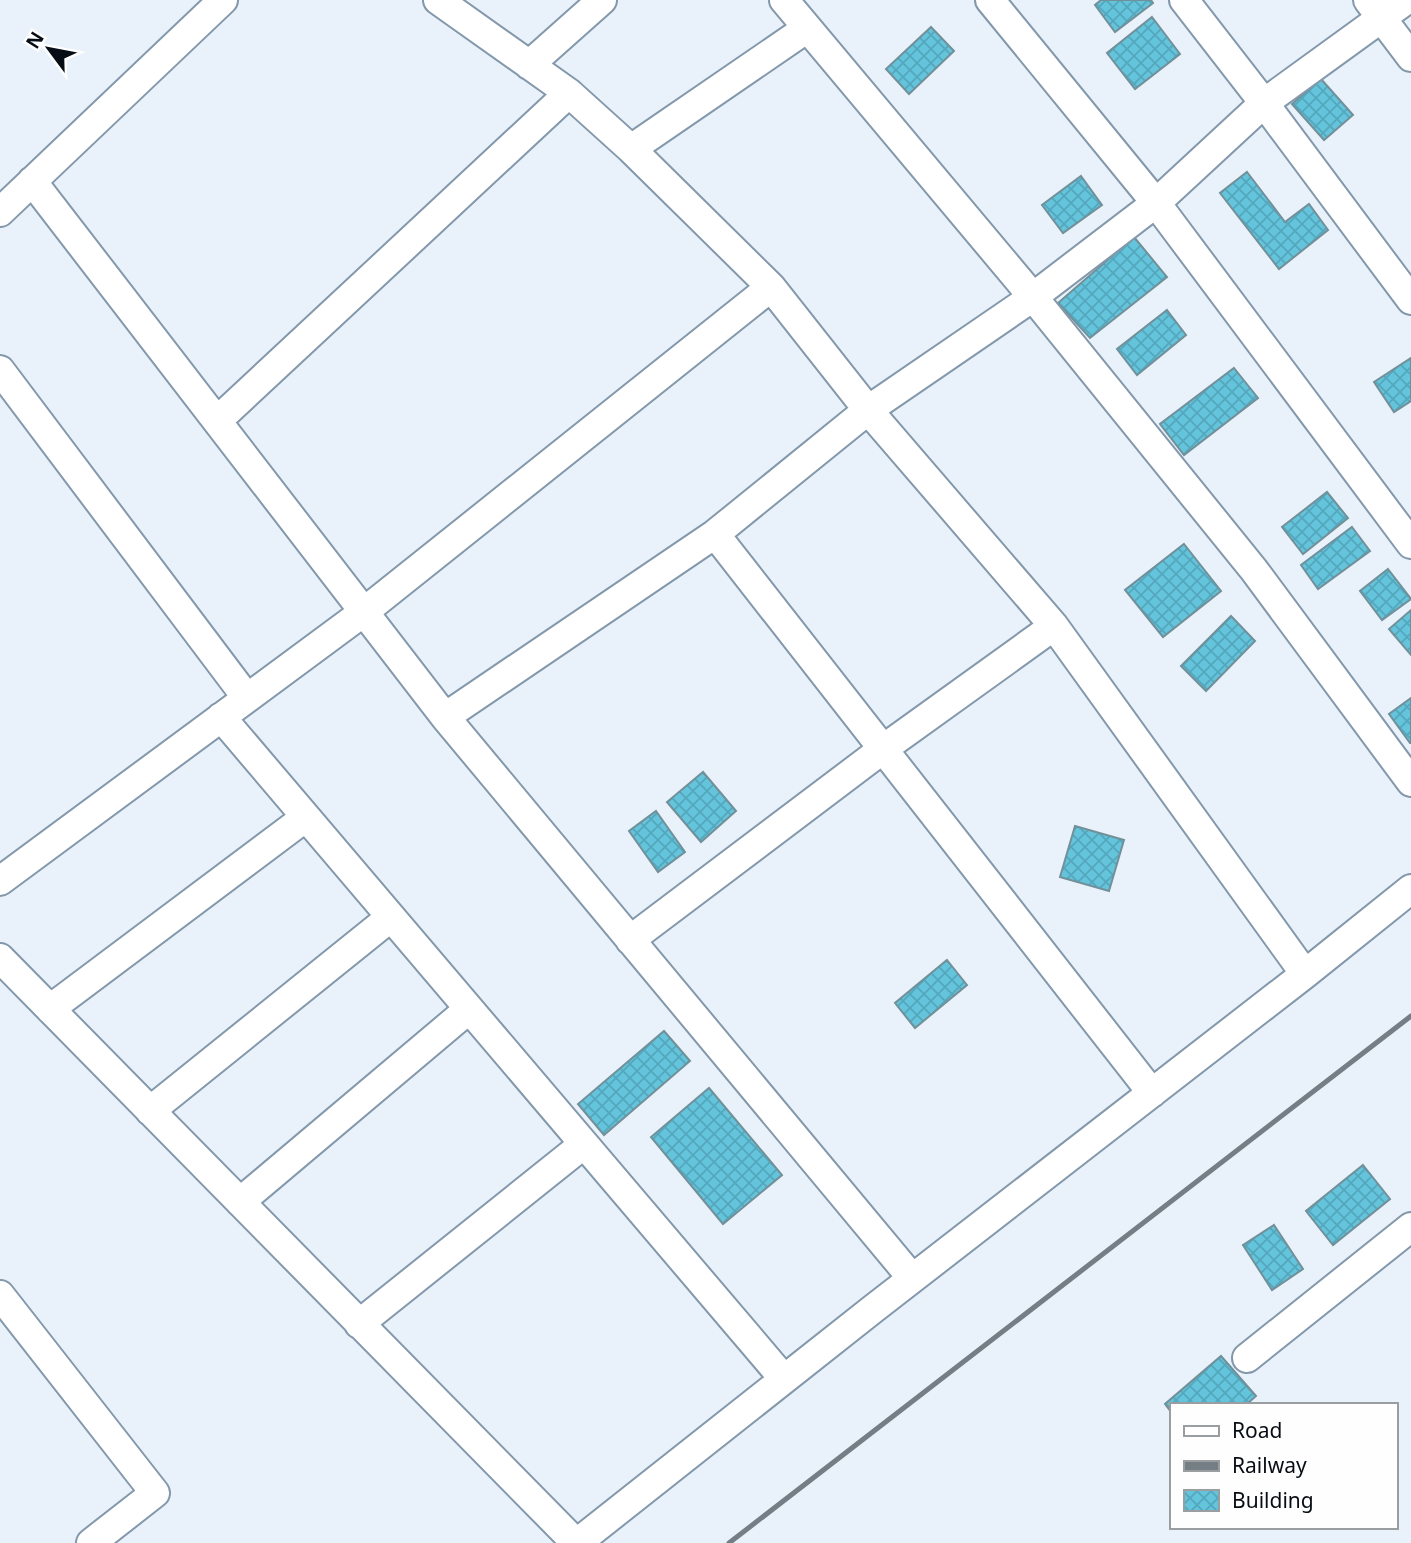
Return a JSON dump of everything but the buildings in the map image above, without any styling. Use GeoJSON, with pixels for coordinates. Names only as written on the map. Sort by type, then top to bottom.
{"type":"FeatureCollection","features":[{"type":"Feature","properties":{"kind":"street"},"geometry":{"type":"LineString","coordinates":[[0,212],[223,0]]}},
{"type":"Feature","properties":{"kind":"street"},"geometry":{"type":"LineString","coordinates":[[438,0],[569,93],[631,149],[771,288],[868,410],[1054,626],[1305,974]]}},
{"type":"Feature","properties":{"kind":"street"},"geometry":{"type":"LineString","coordinates":[[529,65],[602,0]]}},
{"type":"Feature","properties":{"kind":"street"},"geometry":{"type":"LineString","coordinates":[[784,0],[1033,297],[1254,570],[1411,782]]}},
{"type":"Feature","properties":{"kind":"street"},"geometry":{"type":"LineString","coordinates":[[990,0],[1156,203],[1411,544]]}},
{"type":"Feature","properties":{"kind":"street"},"geometry":{"type":"LineString","coordinates":[[1184,0],[1411,300]]}},
{"type":"Feature","properties":{"kind":"street"},"geometry":{"type":"LineString","coordinates":[[445,717],[715,534],[868,410],[1033,297],[1156,203],[1264,103],[1374,8],[1406,0]]}},
{"type":"Feature","properties":{"kind":"street"},"geometry":{"type":"LineString","coordinates":[[1374,8],[1411,57]]}},
{"type":"Feature","properties":{"kind":"street"},"geometry":{"type":"LineString","coordinates":[[631,149],[806,29]]}},
{"type":"Feature","properties":{"kind":"street"},"geometry":{"type":"LineString","coordinates":[[218,420],[569,93]]}},
{"type":"Feature","properties":{"kind":"street"},"geometry":{"type":"LineString","coordinates":[[32,181],[445,717],[912,1278]]}},
{"type":"Feature","properties":{"kind":"street"},"geometry":{"type":"LineString","coordinates":[[0,881],[365,611],[771,288]]}},
{"type":"Feature","properties":{"kind":"street"},"geometry":{"type":"LineString","coordinates":[[0,370],[247,698]]}},
{"type":"Feature","properties":{"kind":"street"},"geometry":{"type":"LineString","coordinates":[[715,534],[1152,1093]]}},
{"type":"Feature","properties":{"kind":"street"},"geometry":{"type":"LineString","coordinates":[[630,940],[883,749],[1054,626]]}},
{"type":"Feature","properties":{"kind":"street"},"geometry":{"type":"LineString","coordinates":[[221,717],[784,1379]]}},
{"type":"Feature","properties":{"kind":"street"},"geometry":{"type":"LineString","coordinates":[[50,1009],[306,817]]}},
{"type":"Feature","properties":{"kind":"street"},"geometry":{"type":"LineString","coordinates":[[0,958],[576,1543],[1411,889]]}},
{"type":"Feature","properties":{"kind":"street"},"geometry":{"type":"LineString","coordinates":[[150,1111],[391,917]]}},
{"type":"Feature","properties":{"kind":"street"},"geometry":{"type":"LineString","coordinates":[[240,1202],[469,1009]]}},
{"type":"Feature","properties":{"kind":"street"},"geometry":{"type":"LineString","coordinates":[[359,1324],[584,1143]]}},
{"type":"Feature","properties":{"kind":"street"},"geometry":{"type":"LineString","coordinates":[[1247,1358],[1411,1227]]}},
{"type":"Feature","properties":{"kind":"street"},"geometry":{"type":"LineString","coordinates":[[0,1295],[155,1493],[91,1543]]}},
{"type":"Feature","properties":{"kind":"railway"},"geometry":{"type":"LineString","coordinates":[[729,1543],[1411,1016]]}}]}
